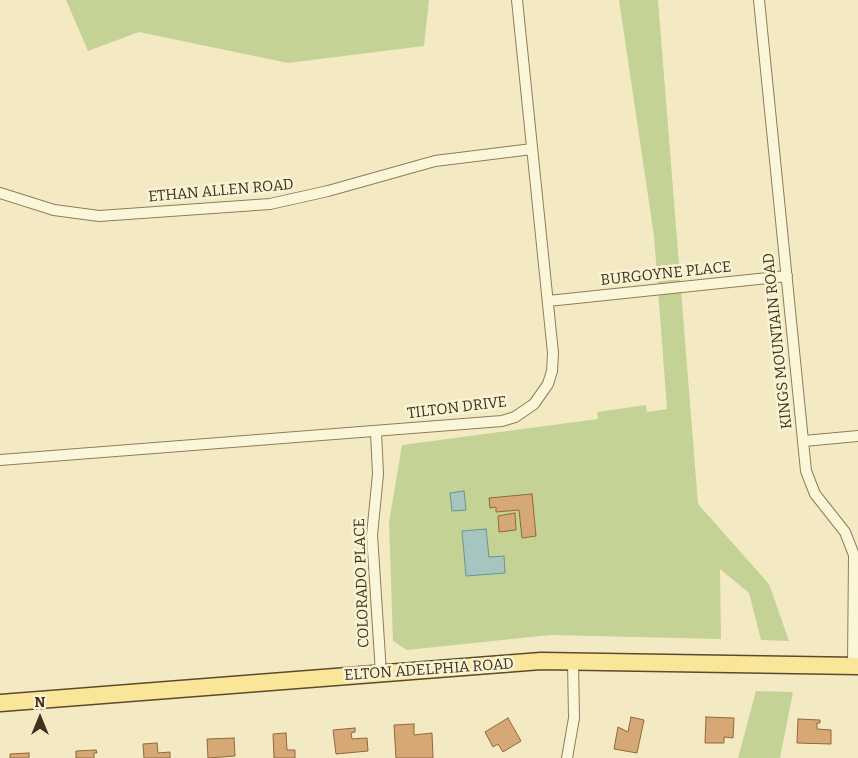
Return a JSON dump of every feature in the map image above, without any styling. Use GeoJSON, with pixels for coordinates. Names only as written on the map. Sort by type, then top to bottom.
{"type":"FeatureCollection","features":[{"type":"Feature","properties":{"kind":"main road","name":"ELTON ADELPHIA ROAD"},"geometry":{"type":"LineString","coordinates":[[0,703],[381,673],[573,661],[855,666]]}},
{"type":"Feature","properties":{"kind":"street","name":"TILTON DRIVE"},"geometry":{"type":"LineString","coordinates":[[0,460],[502,422],[526,411],[545,390],[552,370],[553,352],[517,0]]}},
{"type":"Feature","properties":{"kind":"street","name":"KINGS MOUNTAIN ROAD"},"geometry":{"type":"LineString","coordinates":[[759,0],[806,471],[815,494],[845,532],[854,555],[855,666]]}},
{"type":"Feature","properties":{"kind":"street","name":"ETHAN ALLEN ROAD"},"geometry":{"type":"LineString","coordinates":[[0,193],[54,210],[98,216],[270,204],[320,194],[435,161],[532,149]]}},
{"type":"Feature","properties":{"kind":"street","name":"BURGOYNE PLACE"},"geometry":{"type":"LineString","coordinates":[[548,301],[787,276]]}},
{"type":"Feature","properties":{"kind":"street","name":"COLORADO PLACE"},"geometry":{"type":"LineString","coordinates":[[376,432],[378,474],[372,535],[381,673]]}},
{"type":"Feature","properties":{"kind":"street"},"geometry":{"type":"LineString","coordinates":[[804,441],[858,436]]}},
{"type":"Feature","properties":{"kind":"street"},"geometry":{"type":"LineString","coordinates":[[567,758],[574,718],[573,661]]}},
{"type":"Feature","properties":{"kind":"green space"},"geometry":{"type":"Polygon","coordinates":[[[66,0],[429,0],[424,46],[288,63],[139,32],[88,51],[66,0]]]}},
{"type":"Feature","properties":{"kind":"green space"},"geometry":{"type":"Polygon","coordinates":[[[619,0],[658,0],[698,504],[769,584],[789,641],[761,640],[749,593],[720,569],[721,639],[550,635],[407,650],[393,641],[389,522],[402,445],[598,419],[597,412],[646,405],[647,412],[667,409],[654,236],[619,0]]]}},
{"type":"Feature","properties":{"kind":"green space"},"geometry":{"type":"Polygon","coordinates":[[[756,691],[793,692],[780,758],[738,758],[756,691]]]}},
{"type":"Feature","properties":{"kind":"water"},"geometry":{"type":"Polygon","coordinates":[[[464,491],[466,510],[452,511],[450,493],[464,491]]]}},
{"type":"Feature","properties":{"kind":"water"},"geometry":{"type":"Polygon","coordinates":[[[486,529],[489,557],[504,556],[505,573],[466,576],[462,531],[486,529]]]}},
{"type":"Feature","properties":{"kind":"building"},"geometry":{"type":"Polygon","coordinates":[[[532,494],[536,536],[522,538],[519,510],[496,512],[496,507],[490,508],[489,498],[532,494]]]}},
{"type":"Feature","properties":{"kind":"building"},"geometry":{"type":"Polygon","coordinates":[[[515,513],[516,530],[499,532],[498,516],[515,513]]]}},
{"type":"Feature","properties":{"kind":"building"},"geometry":{"type":"Polygon","coordinates":[[[631,717],[644,720],[637,753],[614,749],[618,727],[628,732],[631,717]]]}},
{"type":"Feature","properties":{"kind":"building"},"geometry":{"type":"Polygon","coordinates":[[[706,717],[734,718],[733,738],[724,737],[724,743],[705,743],[706,717]]]}},
{"type":"Feature","properties":{"kind":"building"},"geometry":{"type":"Polygon","coordinates":[[[508,718],[521,741],[503,752],[498,744],[493,747],[485,732],[508,718]]]}},
{"type":"Feature","properties":{"kind":"building"},"geometry":{"type":"Polygon","coordinates":[[[798,719],[820,720],[820,723],[817,723],[817,729],[831,730],[831,744],[797,743],[798,719]]]}},
{"type":"Feature","properties":{"kind":"building"},"geometry":{"type":"Polygon","coordinates":[[[414,724],[414,735],[432,733],[433,758],[396,758],[394,725],[414,724]]]}},
{"type":"Feature","properties":{"kind":"building"},"geometry":{"type":"Polygon","coordinates":[[[355,728],[355,732],[351,733],[352,739],[367,738],[368,751],[336,754],[333,730],[355,728]]]}},
{"type":"Feature","properties":{"kind":"building"},"geometry":{"type":"Polygon","coordinates":[[[286,733],[287,750],[295,750],[295,758],[274,758],[273,734],[286,733]]]}},
{"type":"Feature","properties":{"kind":"building"},"geometry":{"type":"Polygon","coordinates":[[[234,738],[235,756],[208,758],[207,739],[234,738]]]}},
{"type":"Feature","properties":{"kind":"building"},"geometry":{"type":"Polygon","coordinates":[[[157,743],[158,753],[170,752],[170,758],[144,758],[143,744],[157,743]]]}},
{"type":"Feature","properties":{"kind":"building"},"geometry":{"type":"Polygon","coordinates":[[[96,750],[97,753],[94,753],[94,758],[76,758],[76,751],[96,750]]]}},
{"type":"Feature","properties":{"kind":"building"},"geometry":{"type":"Polygon","coordinates":[[[29,753],[29,758],[10,758],[10,754],[29,753]]]}}]}
